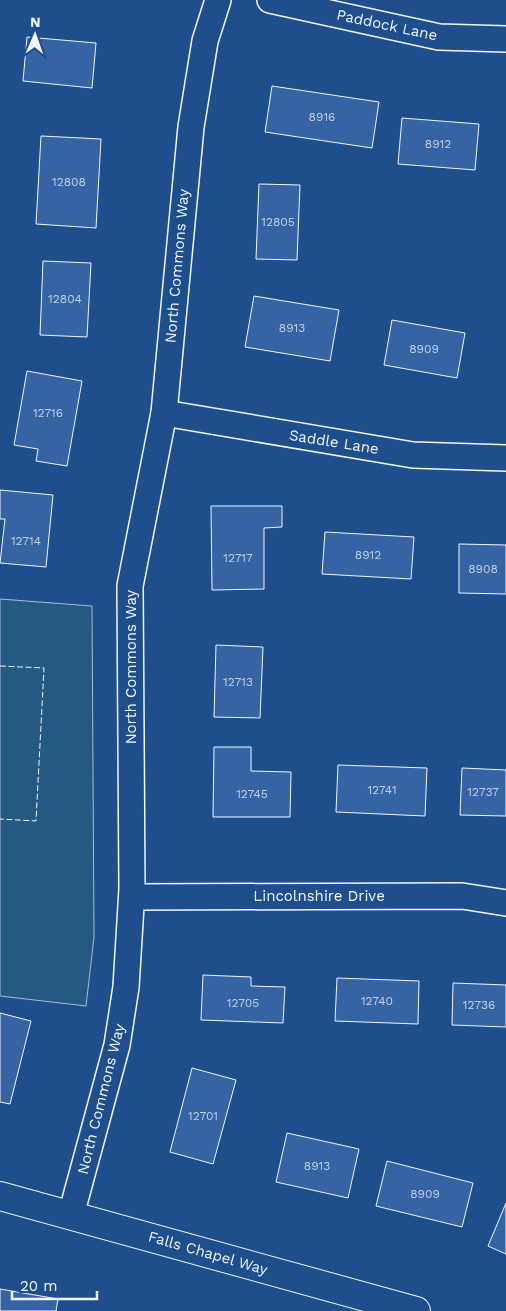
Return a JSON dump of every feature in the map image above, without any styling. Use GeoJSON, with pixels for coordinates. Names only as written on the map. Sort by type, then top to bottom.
{"type":"FeatureCollection","features":[{"type":"Feature","properties":{"kind":"street","name":"North Commons Way"},"geometry":{"type":"LineString","coordinates":[[71,1215],[117,1045],[126,987],[132,897],[130,586],[164,413],[190,128],[205,41],[218,0]]}},
{"type":"Feature","properties":{"kind":"street","name":"Paddock Lane"},"geometry":{"type":"LineString","coordinates":[[270,0],[439,37],[506,39]]}},
{"type":"Feature","properties":{"kind":"street","name":"Saddle Lane"},"geometry":{"type":"LineString","coordinates":[[164,413],[413,455],[506,458]]}},
{"type":"Feature","properties":{"kind":"street","name":"Lincolnshire Drive"},"geometry":{"type":"LineString","coordinates":[[132,897],[462,896],[506,903]]}},
{"type":"Feature","properties":{"kind":"street","name":"Falls Chapel Way"},"geometry":{"type":"LineString","coordinates":[[0,1196],[416,1311]]}},
{"type":"Feature","properties":{"kind":"shaded area"},"geometry":{"type":"Polygon","coordinates":[[[0,599],[92,606],[94,937],[86,1006],[0,996],[0,599]]]}},
{"type":"Feature","properties":{"kind":"building"},"geometry":{"type":"Polygon","coordinates":[[[27,37],[96,43],[92,88],[23,81],[27,37]]]}},
{"type":"Feature","properties":{"kind":"building"},"geometry":{"type":"Polygon","coordinates":[[[272,86],[379,102],[372,148],[265,132],[272,86]]]}},
{"type":"Feature","properties":{"kind":"building"},"geometry":{"type":"Polygon","coordinates":[[[402,118],[479,124],[475,170],[398,164],[402,118]]]}},
{"type":"Feature","properties":{"kind":"building"},"geometry":{"type":"Polygon","coordinates":[[[41,136],[101,139],[96,228],[36,224],[41,136]]]}},
{"type":"Feature","properties":{"kind":"building"},"geometry":{"type":"Polygon","coordinates":[[[259,184],[300,185],[297,260],[256,259],[259,184]]]}},
{"type":"Feature","properties":{"kind":"building"},"geometry":{"type":"Polygon","coordinates":[[[43,261],[91,263],[87,337],[40,335],[43,261]]]}},
{"type":"Feature","properties":{"kind":"building"},"geometry":{"type":"Polygon","coordinates":[[[254,296],[339,310],[330,361],[245,347],[254,296]]]}},
{"type":"Feature","properties":{"kind":"building"},"geometry":{"type":"Polygon","coordinates":[[[392,320],[465,333],[457,378],[384,365],[392,320]]]}},
{"type":"Feature","properties":{"kind":"building"},"geometry":{"type":"Polygon","coordinates":[[[27,371],[82,381],[67,466],[36,461],[38,449],[14,445],[27,371]]]}},
{"type":"Feature","properties":{"kind":"building"},"geometry":{"type":"Polygon","coordinates":[[[0,490],[53,495],[46,567],[0,563],[5,519],[0,519],[0,490]]]}},
{"type":"Feature","properties":{"kind":"building"},"geometry":{"type":"Polygon","coordinates":[[[211,506],[282,506],[282,527],[264,528],[264,589],[212,590],[211,506]]]}},
{"type":"Feature","properties":{"kind":"building"},"geometry":{"type":"Polygon","coordinates":[[[325,532],[414,537],[411,579],[322,574],[325,532]]]}},
{"type":"Feature","properties":{"kind":"building"},"geometry":{"type":"Polygon","coordinates":[[[459,544],[506,545],[506,594],[459,593],[459,544]]]}},
{"type":"Feature","properties":{"kind":"building"},"geometry":{"type":"Polygon","coordinates":[[[216,645],[263,647],[260,718],[214,717],[216,645]]]}},
{"type":"Feature","properties":{"kind":"building"},"geometry":{"type":"Polygon","coordinates":[[[214,747],[251,747],[251,771],[291,772],[290,817],[213,817],[214,747]]]}},
{"type":"Feature","properties":{"kind":"building"},"geometry":{"type":"Polygon","coordinates":[[[338,765],[427,768],[425,816],[336,812],[338,765]]]}},
{"type":"Feature","properties":{"kind":"building"},"geometry":{"type":"Polygon","coordinates":[[[462,768],[506,770],[506,816],[460,815],[462,768]]]}},
{"type":"Feature","properties":{"kind":"building"},"geometry":{"type":"Polygon","coordinates":[[[203,975],[251,977],[251,986],[285,987],[283,1023],[201,1020],[203,975]]]}},
{"type":"Feature","properties":{"kind":"building"},"geometry":{"type":"Polygon","coordinates":[[[337,978],[419,981],[418,1024],[335,1021],[337,978]]]}},
{"type":"Feature","properties":{"kind":"building"},"geometry":{"type":"Polygon","coordinates":[[[453,983],[506,985],[506,1027],[452,1025],[453,983]]]}},
{"type":"Feature","properties":{"kind":"building"},"geometry":{"type":"Polygon","coordinates":[[[0,1013],[31,1021],[10,1104],[0,1102],[0,1013]]]}},
{"type":"Feature","properties":{"kind":"building"},"geometry":{"type":"Polygon","coordinates":[[[192,1068],[236,1080],[213,1164],[170,1152],[192,1068]]]}},
{"type":"Feature","properties":{"kind":"building"},"geometry":{"type":"Polygon","coordinates":[[[287,1133],[359,1149],[348,1198],[276,1182],[287,1133]]]}},
{"type":"Feature","properties":{"kind":"building"},"geometry":{"type":"Polygon","coordinates":[[[387,1161],[473,1183],[462,1227],[376,1206],[387,1161]]]}},
{"type":"Feature","properties":{"kind":"building"},"geometry":{"type":"Polygon","coordinates":[[[506,1203],[506,1254],[488,1246],[506,1203]]]}},
{"type":"Feature","properties":{"kind":"building"},"geometry":{"type":"Polygon","coordinates":[[[0,1289],[58,1299],[56,1311],[0,1311],[0,1289]]]}},
{"type":"Feature","properties":{"kind":"fence"},"geometry":{"type":"LineString","coordinates":[[0,666],[44,668],[36,821],[0,819]]}}]}
